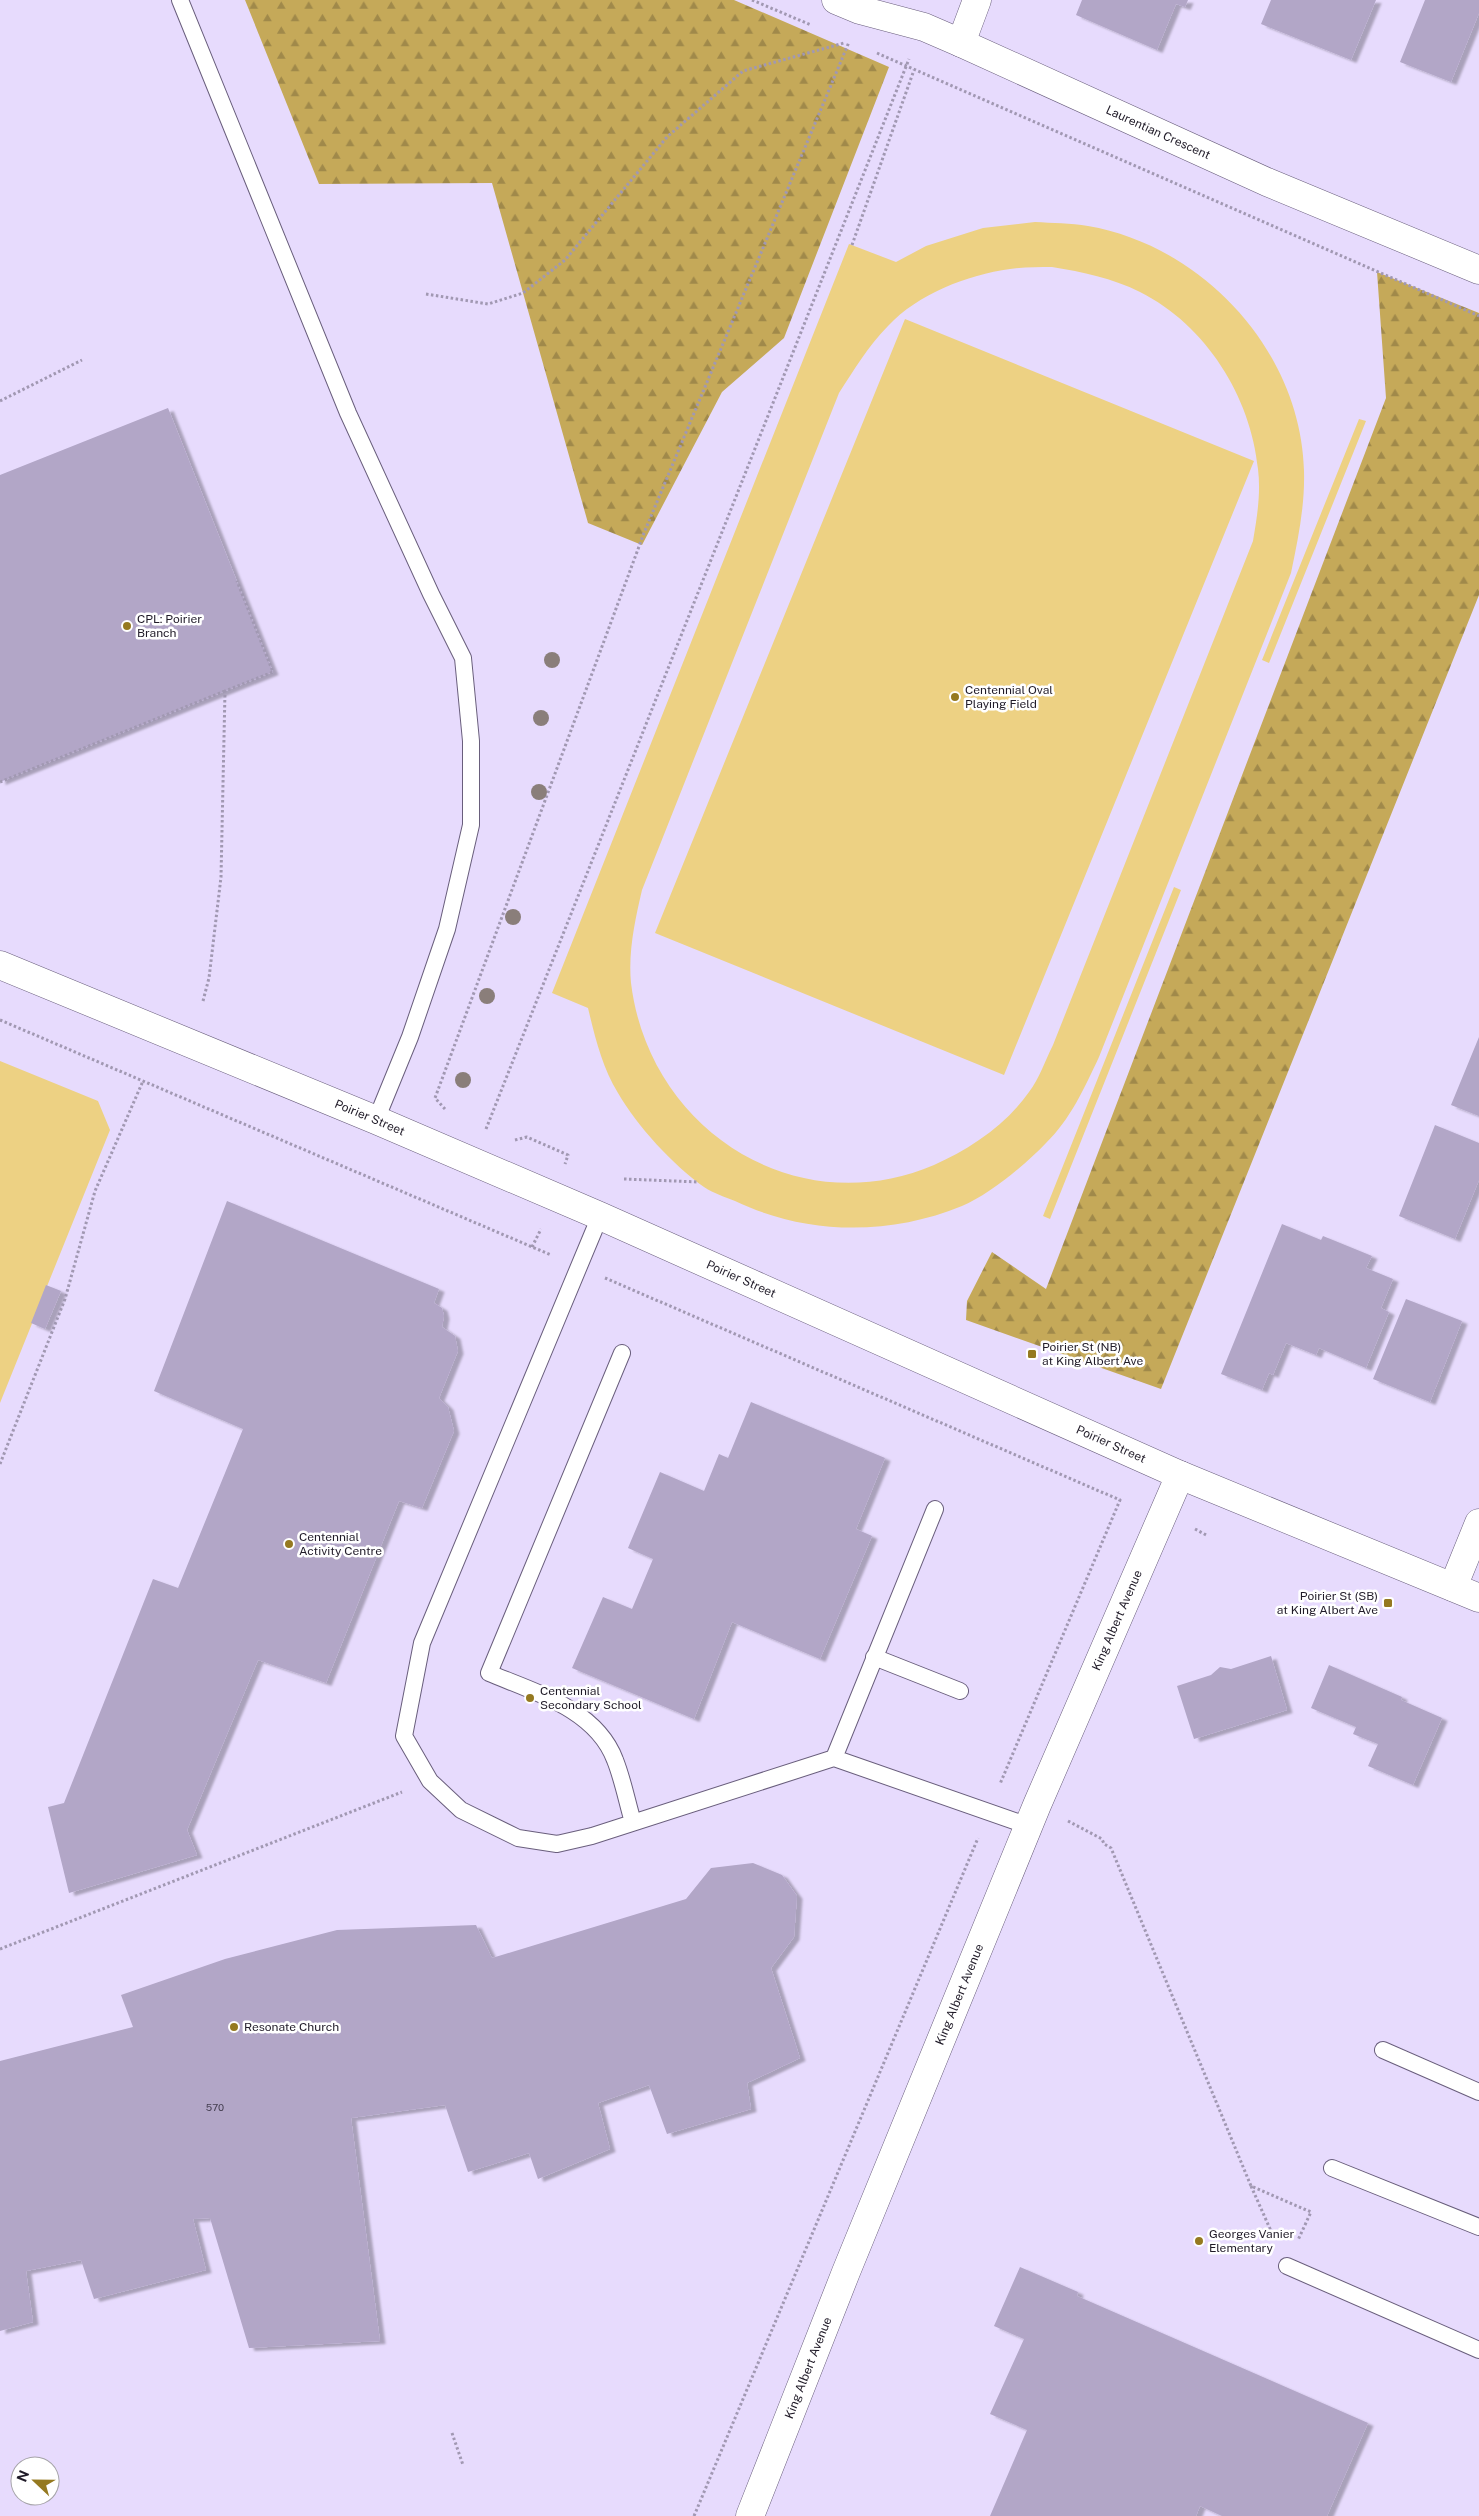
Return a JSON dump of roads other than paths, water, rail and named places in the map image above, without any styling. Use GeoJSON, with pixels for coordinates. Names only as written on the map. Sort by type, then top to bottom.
{"type":"FeatureCollection","features":[{"type":"Feature","properties":{"kind":"street","name":"Laurentian Crescent"},"geometry":{"type":"LineString","coordinates":[[836,0],[860,10],[924,27],[1267,182],[1479,270]]}},
{"type":"Feature","properties":{"kind":"street"},"geometry":{"type":"LineString","coordinates":[[961,43],[977,0]]}},
{"type":"Feature","properties":{"kind":"street","name":"Poirier Street"},"geometry":{"type":"LineString","coordinates":[[0,965],[376,1120],[600,1216],[1180,1475],[1479,1598]]}},
{"type":"Feature","properties":{"kind":"street","name":"King Albert Avenue"},"geometry":{"type":"LineString","coordinates":[[750,2516],[846,2272],[1029,1826],[1180,1475]]}},
{"type":"Feature","properties":{"kind":"street"},"geometry":{"type":"LineString","coordinates":[[1453,1587],[1479,1523]]}},
{"type":"Feature","properties":{"kind":"lane"},"geometry":{"type":"LineString","coordinates":[[180,0],[348,413],[431,594],[463,658],[471,741],[471,825],[447,929],[410,1037],[376,1120]]}},
{"type":"Feature","properties":{"kind":"lane"},"geometry":{"type":"LineString","coordinates":[[600,1216],[422,1643],[404,1736],[430,1781],[461,1810],[518,1838],[558,1844],[592,1836],[834,1758],[1029,1826]]}},
{"type":"Feature","properties":{"kind":"lane"},"geometry":{"type":"LineString","coordinates":[[622,1353],[489,1673],[559,1703],[583,1718],[604,1738],[615,1759],[633,1822]]}},
{"type":"Feature","properties":{"kind":"lane"},"geometry":{"type":"LineString","coordinates":[[834,1758],[935,1508]]}},
{"type":"Feature","properties":{"kind":"lane"},"geometry":{"type":"LineString","coordinates":[[874,1657],[960,1691]]}},
{"type":"Feature","properties":{"kind":"lane"},"geometry":{"type":"LineString","coordinates":[[1384,2050],[1479,2092]]}},
{"type":"Feature","properties":{"kind":"lane"},"geometry":{"type":"LineString","coordinates":[[1332,2168],[1479,2227]]}},
{"type":"Feature","properties":{"kind":"lane"},"geometry":{"type":"LineString","coordinates":[[1287,2266],[1479,2350]]}},
{"type":"Feature","properties":{"kind":"place","name":"CPL: Poirier Branch"},"geometry":{"type":"Point","coordinates":[127,626]}},
{"type":"Feature","properties":{"kind":"place","name":"Centennial Oval Playing Field"},"geometry":{"type":"Point","coordinates":[955,697]}},
{"type":"Feature","properties":{"kind":"place","name":"Poirier St (NB) at King Albert Ave"},"geometry":{"type":"Point","coordinates":[1032,1354]}},
{"type":"Feature","properties":{"kind":"place","name":"Centennial Activity Centre"},"geometry":{"type":"Point","coordinates":[289,1544]}},
{"type":"Feature","properties":{"kind":"place","name":"Poirier St (SB) at King Albert Ave"},"geometry":{"type":"Point","coordinates":[1388,1603]}},
{"type":"Feature","properties":{"kind":"place","name":"Centennial Secondary School"},"geometry":{"type":"Point","coordinates":[530,1698]}},
{"type":"Feature","properties":{"kind":"place","name":"Resonate Church"},"geometry":{"type":"Point","coordinates":[234,2027]}},
{"type":"Feature","properties":{"kind":"place","name":"Georges Vanier Elementary"},"geometry":{"type":"Point","coordinates":[1199,2241]}}]}
